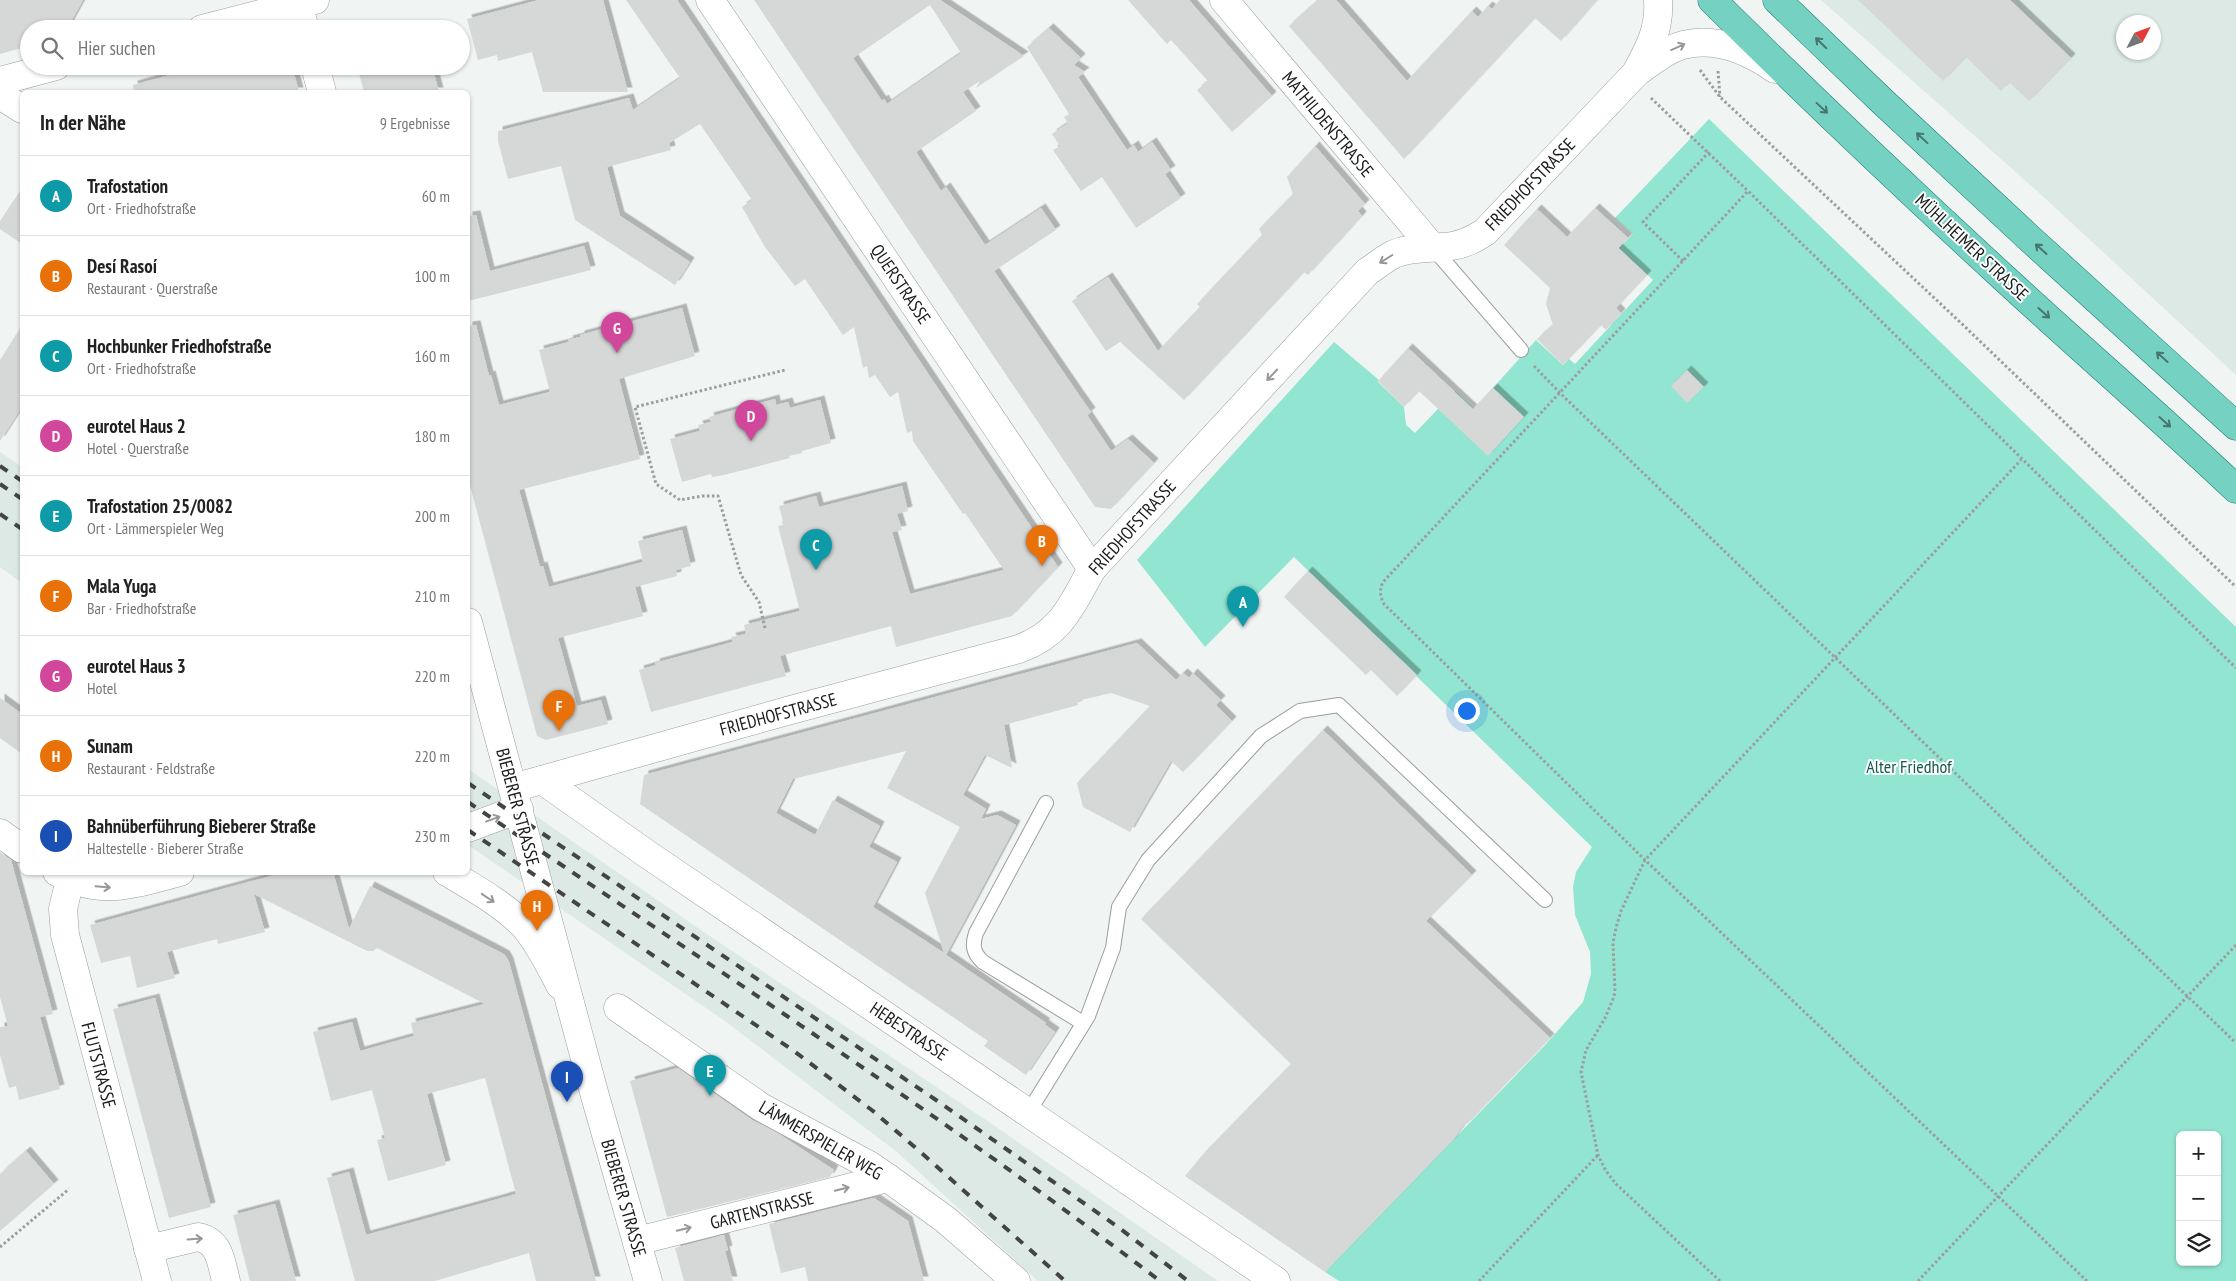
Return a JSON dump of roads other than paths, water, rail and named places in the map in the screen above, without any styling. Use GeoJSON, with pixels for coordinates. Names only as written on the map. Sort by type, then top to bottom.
{"type":"FeatureCollection","features":[{"type":"Feature","properties":{"kind":"main road","name":"MÜHLHEIMER STRASSE"},"geometry":{"type":"LineString","coordinates":[[1712,0],[1797,84],[2006,280],[2169,425],[2236,489]]}},
{"type":"Feature","properties":{"kind":"main road"},"geometry":{"type":"LineString","coordinates":[[1776,0],[1972,185],[2236,426]]}},
{"type":"Feature","properties":{"kind":"street","name":"QUERSTRASSE"},"geometry":{"type":"LineString","coordinates":[[710,0],[1092,568]]}},
{"type":"Feature","properties":{"kind":"street","name":"MATHILDENSTRASSE"},"geometry":{"type":"LineString","coordinates":[[1224,0],[1432,247]]}},
{"type":"Feature","properties":{"kind":"street","name":"FRIEDHOFSTRASSE"},"geometry":{"type":"LineString","coordinates":[[1636,72],[1656,31],[1659,15],[1658,0]]}},
{"type":"Feature","properties":{"kind":"street"},"geometry":{"type":"LineString","coordinates":[[246,20],[304,8]]}},
{"type":"Feature","properties":{"kind":"street","name":"FRIEDHOFSTRASSE"},"geometry":{"type":"LineString","coordinates":[[470,827],[542,780],[1036,643],[1049,634],[1059,623],[1092,568],[1367,272],[1394,254],[1418,248],[1468,242],[1485,232],[1636,72],[1679,46],[1715,42],[1740,48],[1766,62],[1797,84]]}},
{"type":"Feature","properties":{"kind":"street"},"geometry":{"type":"LineString","coordinates":[[0,81],[22,75]]}},
{"type":"Feature","properties":{"kind":"street"},"geometry":{"type":"LineString","coordinates":[[317,75],[321,90]]}},
{"type":"Feature","properties":{"kind":"street"},"geometry":{"type":"LineString","coordinates":[[0,95],[20,108]]}},
{"type":"Feature","properties":{"kind":"street","name":"BIEBERER STRASSE"},"geometry":{"type":"LineString","coordinates":[[470,629],[571,1007],[648,1281]]}},
{"type":"Feature","properties":{"kind":"street","name":"HEBESTRASSE"},"geometry":{"type":"LineString","coordinates":[[542,780],[1276,1281]]}},
{"type":"Feature","properties":{"kind":"street"},"geometry":{"type":"LineString","coordinates":[[0,833],[20,848]]}},
{"type":"Feature","properties":{"kind":"street"},"geometry":{"type":"LineString","coordinates":[[63,876],[82,884],[110,888],[127,886],[169,875]]}},
{"type":"Feature","properties":{"kind":"street"},"geometry":{"type":"LineString","coordinates":[[452,875],[502,907],[526,928],[544,956],[571,1007]]}},
{"type":"Feature","properties":{"kind":"street","name":"FLUTSTRASSE"},"geometry":{"type":"LineString","coordinates":[[63,876],[65,935],[156,1281]]}},
{"type":"Feature","properties":{"kind":"street","name":"LÄMMERSPIELER WEG"},"geometry":{"type":"LineString","coordinates":[[618,1008],[761,1107],[869,1165],[888,1178],[946,1220],[1016,1281]]}},
{"type":"Feature","properties":{"kind":"street","name":"GARTENSTRASSE"},"geometry":{"type":"LineString","coordinates":[[637,1241],[888,1178]]}},
{"type":"Feature","properties":{"kind":"street"},"geometry":{"type":"LineString","coordinates":[[148,1249],[198,1237],[205,1239],[213,1244],[218,1251],[226,1281]]}},
{"type":"Feature","properties":{"kind":"lane"},"geometry":{"type":"LineString","coordinates":[[1432,247],[1521,350]]}},
{"type":"Feature","properties":{"kind":"lane"},"geometry":{"type":"LineString","coordinates":[[1028,1113],[1083,1023],[1113,948],[1119,907],[1148,860],[1261,736],[1300,711],[1339,705],[1545,900]]}},
{"type":"Feature","properties":{"kind":"lane"},"geometry":{"type":"LineString","coordinates":[[1046,803],[976,933],[973,942],[974,949],[977,957],[983,962],[1083,1023]]}},
{"type":"Feature","properties":{"kind":"railway"},"geometry":{"type":"LineString","coordinates":[[0,466],[20,480]]}},
{"type":"Feature","properties":{"kind":"railway"},"geometry":{"type":"LineString","coordinates":[[0,484],[20,498]]}},
{"type":"Feature","properties":{"kind":"railway"},"geometry":{"type":"LineString","coordinates":[[0,514],[20,528]]}},
{"type":"Feature","properties":{"kind":"railway"},"geometry":{"type":"LineString","coordinates":[[470,784],[936,1100],[1118,1227],[1188,1281]]}},
{"type":"Feature","properties":{"kind":"railway"},"geometry":{"type":"LineString","coordinates":[[470,803],[904,1096],[1076,1218],[1160,1281]]}},
{"type":"Feature","properties":{"kind":"railway"},"geometry":{"type":"LineString","coordinates":[[470,831],[794,1051],[873,1111],[1065,1281]]}},
{"type":"Feature","properties":{"kind":"place","name":"eurotel Haus 3"},"geometry":{"type":"Point","coordinates":[617,353]}},
{"type":"Feature","properties":{"kind":"place","name":"eurotel Haus 2"},"geometry":{"type":"Point","coordinates":[751,441]}},
{"type":"Feature","properties":{"kind":"place","name":"Desí Rasoí"},"geometry":{"type":"Point","coordinates":[1042,566]}},
{"type":"Feature","properties":{"kind":"place","name":"Hochbunker Friedhofstraße"},"geometry":{"type":"Point","coordinates":[816,570]}},
{"type":"Feature","properties":{"kind":"place","name":"Trafostation"},"geometry":{"type":"Point","coordinates":[1243,627]}},
{"type":"Feature","properties":{"kind":"place","name":"Mala Yuga"},"geometry":{"type":"Point","coordinates":[559,731]}},
{"type":"Feature","properties":{"kind":"place","name":"Sunam"},"geometry":{"type":"Point","coordinates":[537,931]}},
{"type":"Feature","properties":{"kind":"place","name":"Trafostation 25/0082"},"geometry":{"type":"Point","coordinates":[710,1096]}},
{"type":"Feature","properties":{"kind":"place","name":"Bahnüberführung Bieberer Straße"},"geometry":{"type":"Point","coordinates":[567,1102]}},
{"type":"Feature","properties":{"kind":"park label","name":"Alter Friedhof"},"geometry":{"type":"Point","coordinates":[1909,766]}}]}
